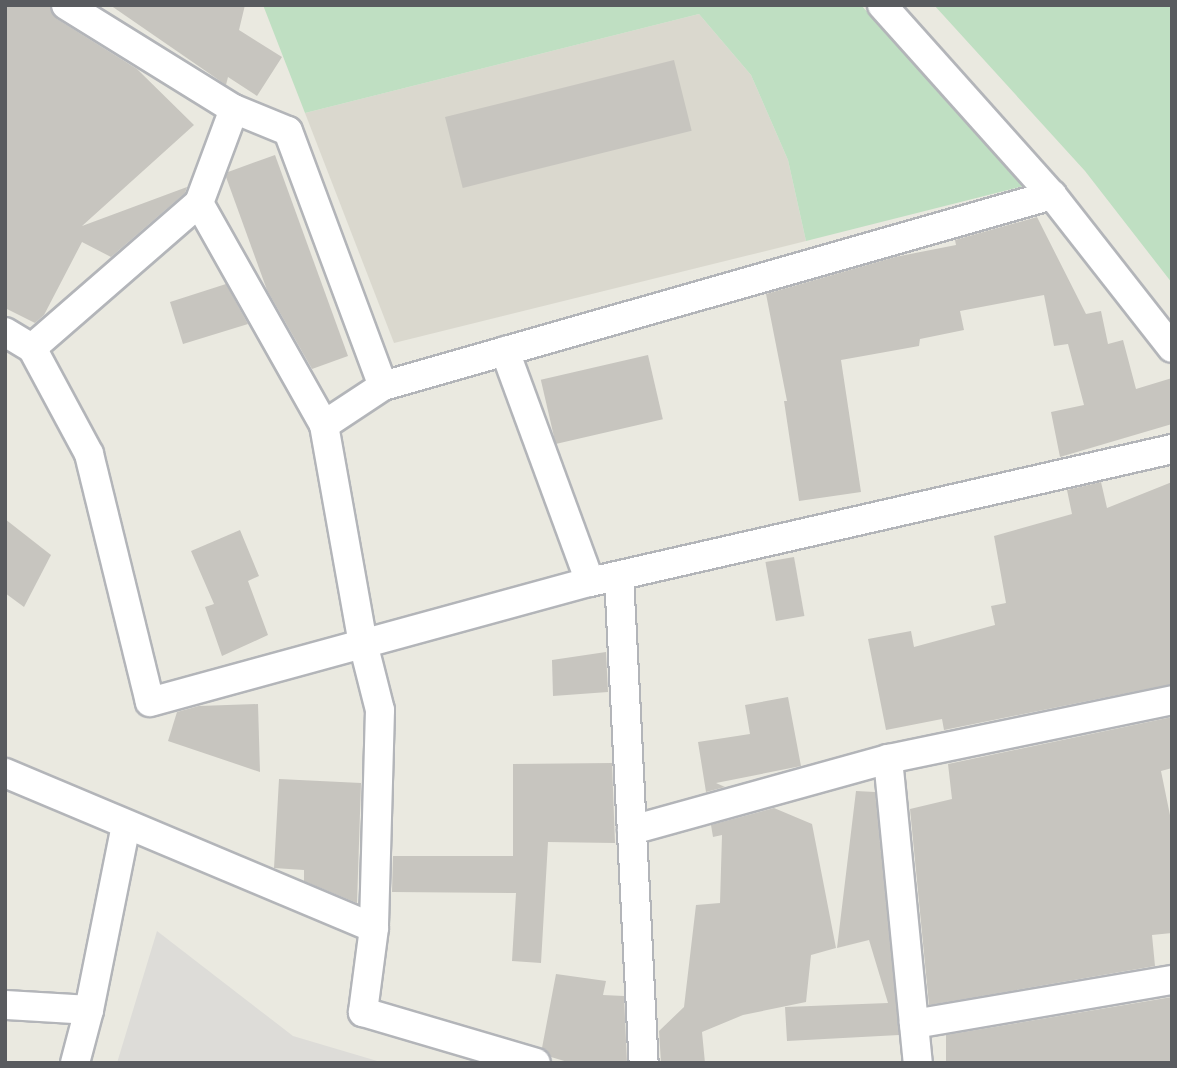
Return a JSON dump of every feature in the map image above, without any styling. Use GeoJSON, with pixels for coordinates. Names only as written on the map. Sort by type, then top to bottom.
{"type":"FeatureCollection","features":[{"type":"Feature","properties":{"kind":"street"},"geometry":{"type":"LineString","coordinates":[[66,5],[234,109],[288,131],[383,386]]}},
{"type":"Feature","properties":{"kind":"street"},"geometry":{"type":"LineString","coordinates":[[882,5],[1052,195],[1172,348]]}},
{"type":"Feature","properties":{"kind":"street"},"geometry":{"type":"LineString","coordinates":[[32,348],[200,203],[234,109]]}},
{"type":"Feature","properties":{"kind":"street"},"geometry":{"type":"LineString","coordinates":[[324,425],[383,386],[1052,195]]}},
{"type":"Feature","properties":{"kind":"street"},"geometry":{"type":"LineString","coordinates":[[200,203],[324,425],[363,643],[380,710],[374,928],[363,1012],[536,1063]]}},
{"type":"Feature","properties":{"kind":"street"},"geometry":{"type":"LineString","coordinates":[[5,332],[32,348],[89,454],[150,702],[590,582],[1172,449]]}},
{"type":"Feature","properties":{"kind":"street"},"geometry":{"type":"LineString","coordinates":[[505,351],[590,582]]}},
{"type":"Feature","properties":{"kind":"street"},"geometry":{"type":"LineString","coordinates":[[619,576],[644,1063]]}},
{"type":"Feature","properties":{"kind":"street"},"geometry":{"type":"LineString","coordinates":[[632,830],[888,759],[1172,700]]}},
{"type":"Feature","properties":{"kind":"street"},"geometry":{"type":"LineString","coordinates":[[888,759],[918,1063]]}},
{"type":"Feature","properties":{"kind":"street"},"geometry":{"type":"LineString","coordinates":[[5,773],[374,928]]}},
{"type":"Feature","properties":{"kind":"street"},"geometry":{"type":"LineString","coordinates":[[75,1063],[89,1010],[126,825]]}},
{"type":"Feature","properties":{"kind":"street"},"geometry":{"type":"LineString","coordinates":[[914,1024],[1172,980]]}},
{"type":"Feature","properties":{"kind":"street"},"geometry":{"type":"LineString","coordinates":[[5,1006],[89,1010]]}},
{"type":"Feature","properties":{"kind":"shaded area"},"geometry":{"type":"Polygon","coordinates":[[[699,14],[751,75],[788,160],[806,241],[394,343],[305,113],[699,14]]]}},
{"type":"Feature","properties":{"kind":"shaded area"},"geometry":{"type":"Polygon","coordinates":[[[157,931],[293,1036],[384,1063],[117,1063],[157,931]]]}},
{"type":"Feature","properties":{"kind":"green space"},"geometry":{"type":"Polygon","coordinates":[[[263,5],[861,5],[1024,186],[806,241],[788,160],[751,75],[699,14],[305,113],[263,5]]]}},
{"type":"Feature","properties":{"kind":"green space"},"geometry":{"type":"Polygon","coordinates":[[[934,5],[1172,5],[1172,283],[1085,171],[934,5]]]}},
{"type":"Feature","properties":{"kind":"building"},"geometry":{"type":"Polygon","coordinates":[[[5,5],[49,5],[57,19],[137,69],[194,125],[82,226],[187,187],[185,193],[111,257],[82,242],[44,315],[35,323],[5,308],[5,5]]]}},
{"type":"Feature","properties":{"kind":"building"},"geometry":{"type":"Polygon","coordinates":[[[110,5],[245,5],[239,30],[282,57],[257,96],[228,77],[226,85],[110,5]]]}},
{"type":"Feature","properties":{"kind":"building"},"geometry":{"type":"Polygon","coordinates":[[[674,60],[692,131],[463,188],[445,117],[674,60]]]}},
{"type":"Feature","properties":{"kind":"building"},"geometry":{"type":"Polygon","coordinates":[[[275,155],[348,356],[312,369],[267,290],[226,177],[228,172],[275,155]]]}},
{"type":"Feature","properties":{"kind":"building"},"geometry":{"type":"Polygon","coordinates":[[[1037,217],[1086,314],[1101,311],[1108,344],[1123,340],[1136,389],[1172,378],[1172,424],[1060,457],[1051,412],[1084,405],[1068,344],[1054,346],[1044,295],[960,311],[964,330],[920,339],[919,346],[841,360],[861,492],[799,501],[784,401],[787,401],[766,294],[895,257],[956,245],[955,240],[1037,217]]]}},
{"type":"Feature","properties":{"kind":"building"},"geometry":{"type":"Polygon","coordinates":[[[226,284],[248,324],[183,344],[170,302],[226,284]]]}},
{"type":"Feature","properties":{"kind":"building"},"geometry":{"type":"Polygon","coordinates":[[[648,355],[663,419],[556,444],[541,380],[648,355]]]}},
{"type":"Feature","properties":{"kind":"building"},"geometry":{"type":"Polygon","coordinates":[[[1101,482],[1107,508],[1172,482],[1172,684],[944,730],[942,719],[886,730],[868,639],[911,631],[914,647],[995,625],[991,606],[1006,603],[994,536],[1072,514],[1067,490],[1101,482]]]}},
{"type":"Feature","properties":{"kind":"building"},"geometry":{"type":"Polygon","coordinates":[[[5,519],[51,555],[24,607],[5,593],[5,519]]]}},
{"type":"Feature","properties":{"kind":"building"},"geometry":{"type":"Polygon","coordinates":[[[240,530],[259,576],[248,581],[268,635],[222,656],[205,607],[214,604],[191,551],[240,530]]]}},
{"type":"Feature","properties":{"kind":"building"},"geometry":{"type":"Polygon","coordinates":[[[794,557],[804,616],[776,621],[765,562],[794,557]]]}},
{"type":"Feature","properties":{"kind":"building"},"geometry":{"type":"Polygon","coordinates":[[[606,652],[608,692],[553,696],[552,660],[606,652]]]}},
{"type":"Feature","properties":{"kind":"building"},"geometry":{"type":"Polygon","coordinates":[[[788,697],[801,766],[716,783],[725,787],[706,792],[698,742],[750,734],[745,705],[788,697]]]}},
{"type":"Feature","properties":{"kind":"building"},"geometry":{"type":"Polygon","coordinates":[[[258,704],[260,772],[168,741],[177,712],[199,706],[258,704]]]}},
{"type":"Feature","properties":{"kind":"building"},"geometry":{"type":"Polygon","coordinates":[[[1172,717],[1172,768],[1161,771],[1172,825],[1172,933],[1152,935],[1155,966],[929,1005],[910,809],[952,799],[948,764],[1172,717]]]}},
{"type":"Feature","properties":{"kind":"building"},"geometry":{"type":"Polygon","coordinates":[[[612,763],[615,843],[548,842],[541,963],[512,961],[516,893],[392,892],[393,856],[513,856],[513,764],[612,763]]]}},
{"type":"Feature","properties":{"kind":"building"},"geometry":{"type":"Polygon","coordinates":[[[279,779],[361,783],[357,903],[304,881],[304,870],[274,868],[279,779]]]}},
{"type":"Feature","properties":{"kind":"building"},"geometry":{"type":"Polygon","coordinates":[[[856,791],[875,792],[899,1035],[787,1041],[785,1007],[888,1003],[869,940],[837,948],[856,791]]]}},
{"type":"Feature","properties":{"kind":"building"},"geometry":{"type":"Polygon","coordinates":[[[774,808],[812,824],[836,948],[811,955],[806,1002],[743,1015],[702,1032],[705,1063],[661,1063],[659,1031],[684,1007],[696,905],[720,903],[722,835],[713,837],[711,825],[774,808]]]}},
{"type":"Feature","properties":{"kind":"building"},"geometry":{"type":"Polygon","coordinates":[[[556,974],[606,981],[603,995],[624,996],[627,1063],[571,1063],[551,1057],[542,1048],[556,974]]]}},
{"type":"Feature","properties":{"kind":"building"},"geometry":{"type":"Polygon","coordinates":[[[1172,997],[1172,1063],[946,1063],[946,1035],[1172,997]]]}}]}
